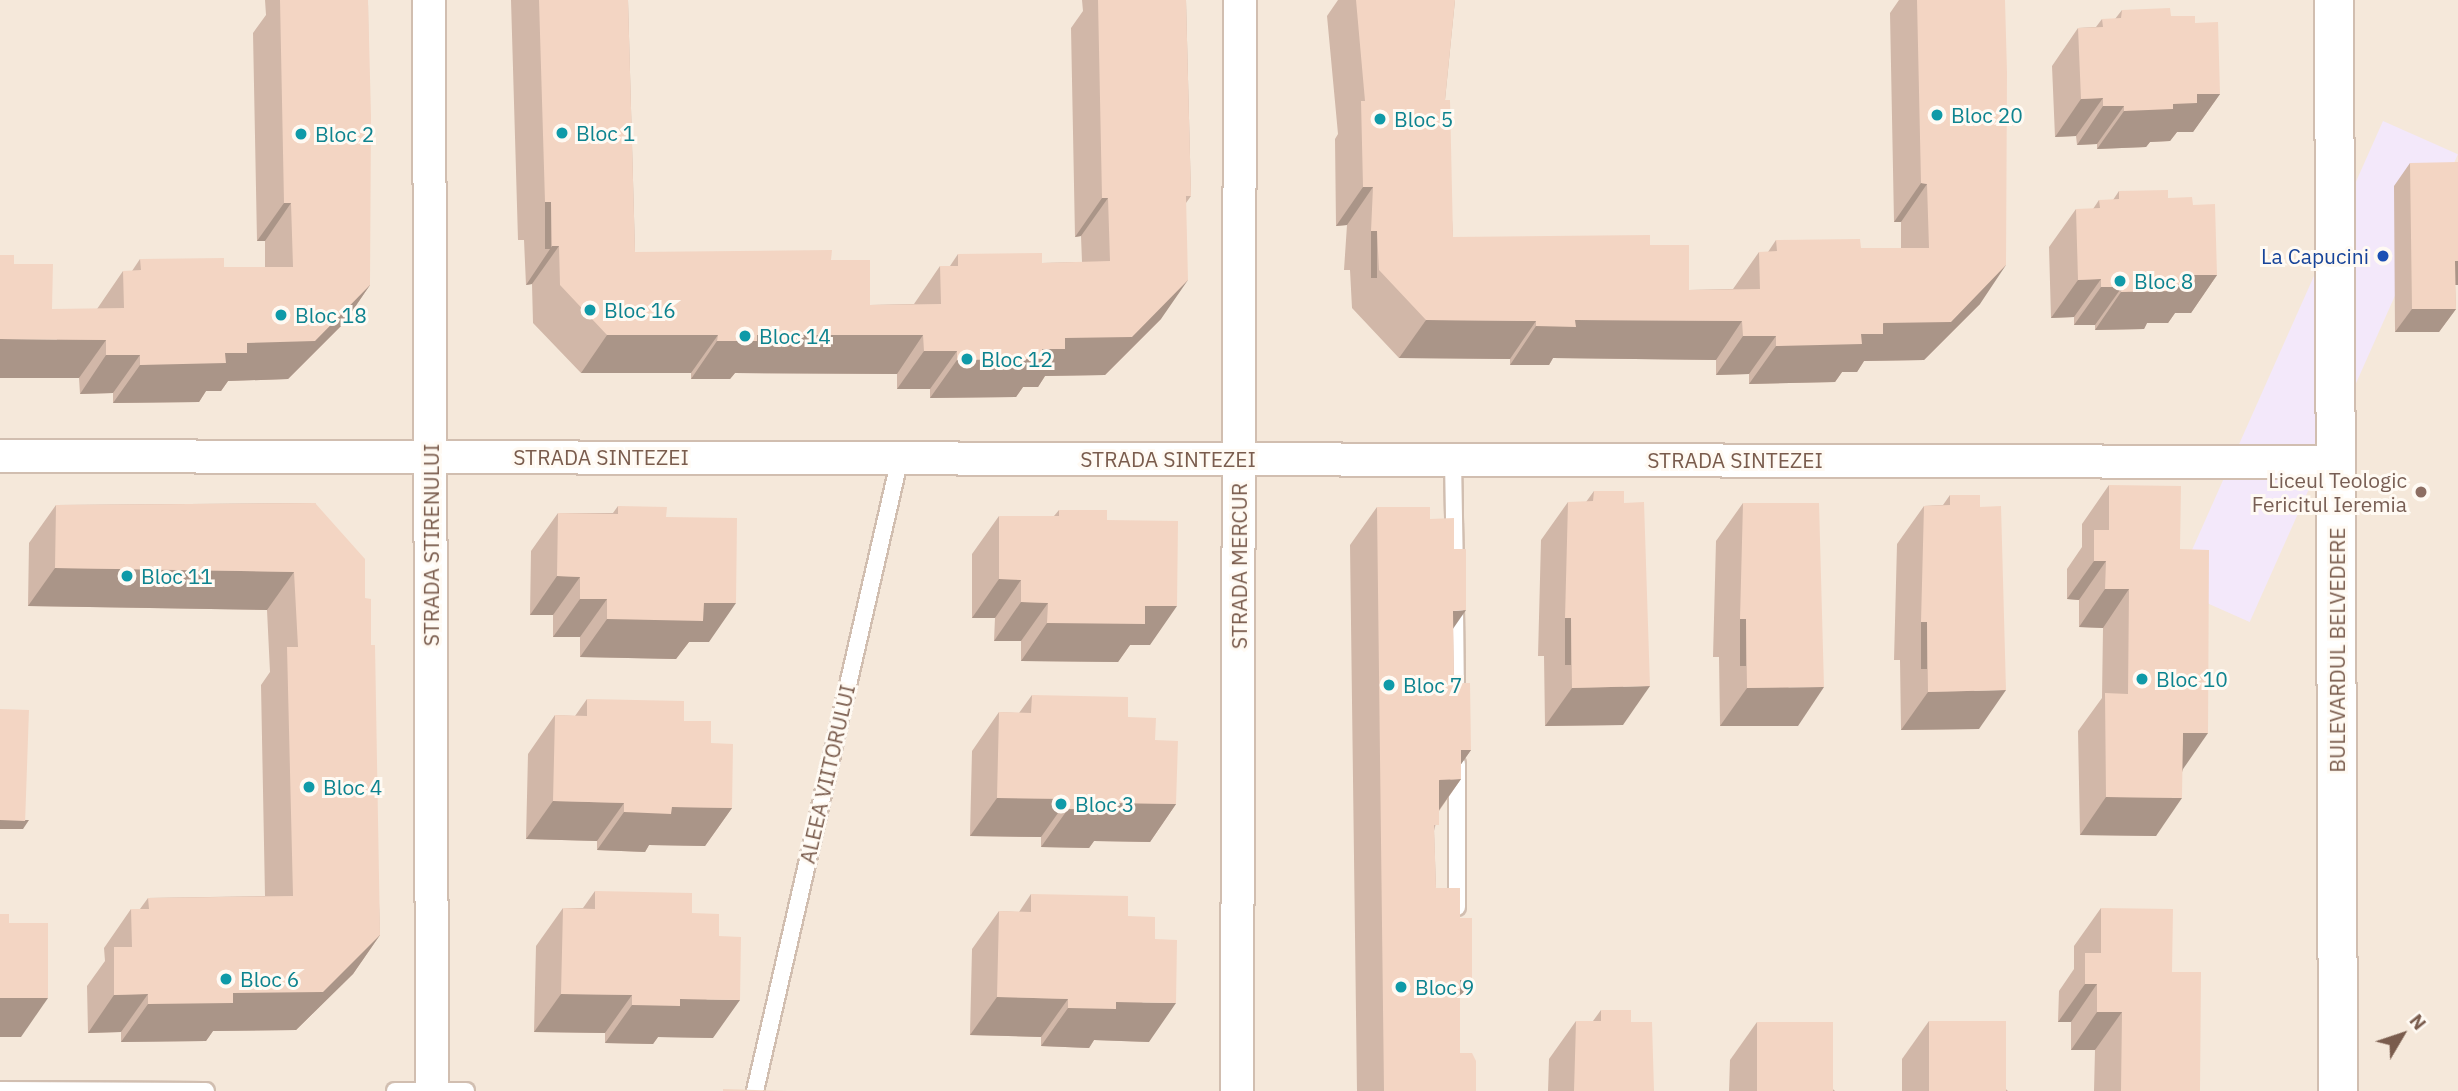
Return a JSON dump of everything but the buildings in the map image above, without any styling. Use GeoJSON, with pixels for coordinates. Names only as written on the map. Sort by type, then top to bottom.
{"type":"FeatureCollection","features":[{"type":"Feature","properties":{"kind":"street","name":"STRADA STIRENULUI"},"geometry":{"type":"LineString","coordinates":[[429,0],[432,1091]]}},
{"type":"Feature","properties":{"kind":"street","name":"STRADA MERCUR"},"geometry":{"type":"LineString","coordinates":[[1237,1091],[1240,0]]}},
{"type":"Feature","properties":{"kind":"street","name":"BULEVARDUL BELVEDERE"},"geometry":{"type":"LineString","coordinates":[[2334,0],[2338,1091]]}},
{"type":"Feature","properties":{"kind":"street","name":"STRADA SINTEZEI"},"geometry":{"type":"LineString","coordinates":[[0,456],[2336,462]]}},
{"type":"Feature","properties":{"kind":"lane","name":"ALEEA VIITORULUI"},"geometry":{"type":"LineString","coordinates":[[755,1091],[900,458]]}},
{"type":"Feature","properties":{"kind":"lane"},"geometry":{"type":"LineString","coordinates":[[1453,460],[1457,732],[1456,925]]}},
{"type":"Feature","properties":{"kind":"lane"},"geometry":{"type":"LineString","coordinates":[[0,1090],[206,1091]]}},
{"type":"Feature","properties":{"kind":"lane"},"geometry":{"type":"LineString","coordinates":[[395,1091],[466,1091]]}},
{"type":"Feature","properties":{"kind":"shaded area"},"geometry":{"type":"Polygon","coordinates":[[[0,0],[2458,0],[2458,1091],[0,1091],[0,0]]]}},
{"type":"Feature","properties":{"kind":"shaded area"},"geometry":{"type":"Polygon","coordinates":[[[2383,121],[2458,154],[2250,622],[2175,589],[2383,121]]]}},
{"type":"Feature","properties":{"kind":"place","name":"Bloc 20"},"geometry":{"type":"Point","coordinates":[1937,115]}},
{"type":"Feature","properties":{"kind":"place","name":"Bloc 5"},"geometry":{"type":"Point","coordinates":[1380,119]}},
{"type":"Feature","properties":{"kind":"place","name":"Bloc 1"},"geometry":{"type":"Point","coordinates":[562,133]}},
{"type":"Feature","properties":{"kind":"place","name":"Bloc 2"},"geometry":{"type":"Point","coordinates":[301,134]}},
{"type":"Feature","properties":{"kind":"place","name":"La Capucini"},"geometry":{"type":"Point","coordinates":[2383,256]}},
{"type":"Feature","properties":{"kind":"place","name":"Bloc 8"},"geometry":{"type":"Point","coordinates":[2120,281]}},
{"type":"Feature","properties":{"kind":"place","name":"Bloc 16"},"geometry":{"type":"Point","coordinates":[590,310]}},
{"type":"Feature","properties":{"kind":"place","name":"Bloc 18"},"geometry":{"type":"Point","coordinates":[281,315]}},
{"type":"Feature","properties":{"kind":"place","name":"Bloc 14"},"geometry":{"type":"Point","coordinates":[745,336]}},
{"type":"Feature","properties":{"kind":"place","name":"Bloc 12"},"geometry":{"type":"Point","coordinates":[967,359]}},
{"type":"Feature","properties":{"kind":"place","name":"Liceul Teologic Fericitul Ieremia"},"geometry":{"type":"Point","coordinates":[2421,492]}},
{"type":"Feature","properties":{"kind":"place","name":"Bloc 11"},"geometry":{"type":"Point","coordinates":[127,576]}},
{"type":"Feature","properties":{"kind":"place","name":"Bloc 10"},"geometry":{"type":"Point","coordinates":[2142,679]}},
{"type":"Feature","properties":{"kind":"place","name":"Bloc 7"},"geometry":{"type":"Point","coordinates":[1389,685]}},
{"type":"Feature","properties":{"kind":"place","name":"Bloc 4"},"geometry":{"type":"Point","coordinates":[309,787]}},
{"type":"Feature","properties":{"kind":"place","name":"Bloc 3"},"geometry":{"type":"Point","coordinates":[1061,804]}},
{"type":"Feature","properties":{"kind":"place","name":"Bloc 6"},"geometry":{"type":"Point","coordinates":[226,979]}},
{"type":"Feature","properties":{"kind":"place","name":"Bloc 9"},"geometry":{"type":"Point","coordinates":[1401,987]}}]}
